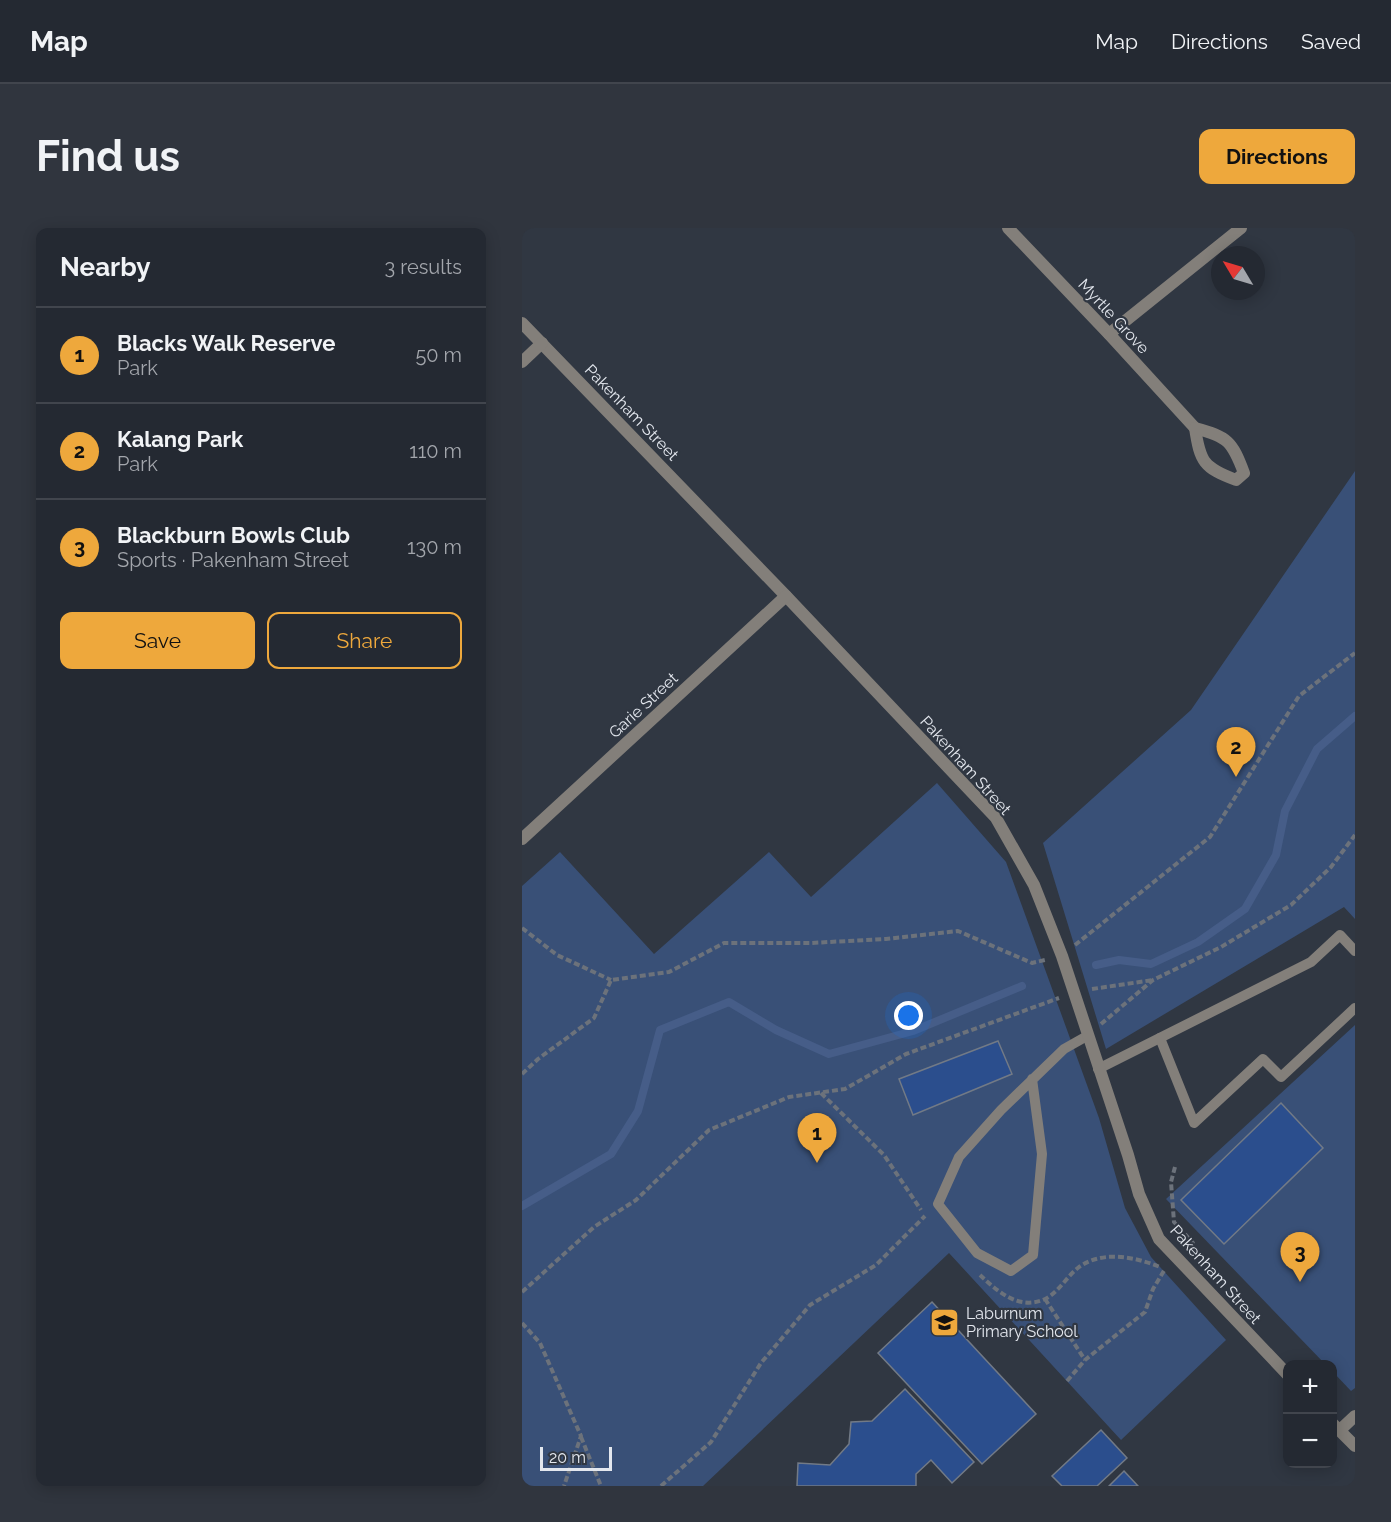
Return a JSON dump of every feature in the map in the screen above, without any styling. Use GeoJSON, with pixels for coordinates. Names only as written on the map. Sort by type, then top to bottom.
{"type":"FeatureCollection","features":[{"type":"Feature","properties":{"kind":"street","name":"Myrtle Grove"},"geometry":{"type":"LineString","coordinates":[[1008,228],[1195,428]]}},
{"type":"Feature","properties":{"kind":"street"},"geometry":{"type":"LineString","coordinates":[[1109,334],[1241,228]]}},
{"type":"Feature","properties":{"kind":"street","name":"Pakenham Street"},"geometry":{"type":"LineString","coordinates":[[522,323],[786,596],[996,818],[1034,885],[1062,956],[1139,1194],[1159,1239],[1283,1371]]}},
{"type":"Feature","properties":{"kind":"street"},"geometry":{"type":"LineString","coordinates":[[522,362],[542,343]]}},
{"type":"Feature","properties":{"kind":"street"},"geometry":{"type":"LineString","coordinates":[[1195,428],[1220,435],[1236,452],[1244,473],[1236,480],[1215,472],[1199,453],[1195,428]]}},
{"type":"Feature","properties":{"kind":"street","name":"Garie Street"},"geometry":{"type":"LineString","coordinates":[[522,839],[786,596]]}},
{"type":"Feature","properties":{"kind":"street"},"geometry":{"type":"LineString","coordinates":[[1337,1425],[1355,1416]]}},
{"type":"Feature","properties":{"kind":"street"},"geometry":{"type":"LineString","coordinates":[[1337,1427],[1355,1446]]}},
{"type":"Feature","properties":{"kind":"lane"},"geometry":{"type":"LineString","coordinates":[[1098,1069],[1311,962],[1340,935],[1355,951]]}},
{"type":"Feature","properties":{"kind":"lane"},"geometry":{"type":"LineString","coordinates":[[1160,1038],[1194,1124],[1263,1059],[1281,1077],[1355,1008]]}},
{"type":"Feature","properties":{"kind":"lane"},"geometry":{"type":"LineString","coordinates":[[1032,1079],[1042,1154],[1033,1255],[1011,1271],[977,1253],[938,1204],[959,1157],[1032,1079],[1064,1049],[1087,1036]]}},
{"type":"Feature","properties":{"kind":"path"},"geometry":{"type":"LineString","coordinates":[[522,928],[557,955],[611,980],[669,972],[724,943],[810,944],[958,932],[1032,963],[1062,956],[1210,837],[1299,696],[1355,653]]}},
{"type":"Feature","properties":{"kind":"path"},"geometry":{"type":"LineString","coordinates":[[1087,1036],[1154,980],[1221,947],[1291,905],[1331,867],[1355,836]]}},
{"type":"Feature","properties":{"kind":"path"},"geometry":{"type":"LineString","coordinates":[[522,1074],[538,1059],[594,1018],[611,980]]}},
{"type":"Feature","properties":{"kind":"path"},"geometry":{"type":"LineString","coordinates":[[522,1292],[594,1227],[636,1200],[709,1130],[789,1097],[845,1089],[906,1054],[1073,993],[1154,980]]}},
{"type":"Feature","properties":{"kind":"path"},"geometry":{"type":"LineString","coordinates":[[820,1092],[884,1155],[925,1216]]}},
{"type":"Feature","properties":{"kind":"path"},"geometry":{"type":"LineString","coordinates":[[1067,1381],[1085,1360],[1145,1312],[1153,1289],[1165,1269],[1193,1243],[1174,1222],[1171,1182],[1175,1167]]}},
{"type":"Feature","properties":{"kind":"path"},"geometry":{"type":"LineString","coordinates":[[661,1486],[711,1442],[761,1363],[810,1305],[876,1265],[938,1204]]}},
{"type":"Feature","properties":{"kind":"path"},"geometry":{"type":"LineString","coordinates":[[1045,1299],[1085,1360]]}},
{"type":"Feature","properties":{"kind":"path"},"geometry":{"type":"LineString","coordinates":[[522,1323],[540,1343],[601,1486]]}},
{"type":"Feature","properties":{"kind":"path"},"geometry":{"type":"LineString","coordinates":[[564,1486],[581,1436]]}},
{"type":"Feature","properties":{"kind":"shaded area"},"geometry":{"type":"Polygon","coordinates":[[[1355,471],[1355,919],[1344,907],[1106,1049],[1043,843],[1191,710],[1355,471]]]}},
{"type":"Feature","properties":{"kind":"shaded area"},"geometry":{"type":"Polygon","coordinates":[[[937,783],[1006,862],[1099,1118],[1125,1208],[1151,1257],[1226,1340],[1121,1440],[949,1253],[703,1486],[522,1486],[522,886],[560,852],[654,954],[769,852],[811,897],[937,783]]]}},
{"type":"Feature","properties":{"kind":"shaded area"},"geometry":{"type":"Polygon","coordinates":[[[1355,1025],[1355,1388],[1351,1391],[1337,1376],[1337,1360],[1321,1360],[1166,1199],[1355,1025]]]}},
{"type":"Feature","properties":{"kind":"building"},"geometry":{"type":"Polygon","coordinates":[[[998,1041],[1012,1074],[913,1115],[899,1079],[998,1041]]]}},
{"type":"Feature","properties":{"kind":"building"},"geometry":{"type":"Polygon","coordinates":[[[1281,1103],[1323,1148],[1224,1244],[1181,1200],[1281,1103]]]}},
{"type":"Feature","properties":{"kind":"building"},"geometry":{"type":"Polygon","coordinates":[[[932,1302],[1036,1414],[982,1464],[878,1353],[932,1302]]]}},
{"type":"Feature","properties":{"kind":"building"},"geometry":{"type":"Polygon","coordinates":[[[905,1389],[974,1462],[952,1483],[931,1460],[916,1474],[916,1486],[797,1486],[798,1463],[830,1465],[849,1444],[851,1422],[872,1421],[905,1389]]]}},
{"type":"Feature","properties":{"kind":"building"},"geometry":{"type":"Polygon","coordinates":[[[1101,1430],[1127,1458],[1097,1486],[1062,1486],[1052,1476],[1101,1430]]]}},
{"type":"Feature","properties":{"kind":"building"},"geometry":{"type":"Polygon","coordinates":[[[1124,1471],[1138,1486],[1109,1486],[1124,1471]]]}},
{"type":"Feature","properties":{"kind":"waterway"},"geometry":{"type":"LineString","coordinates":[[1096,965],[1119,960],[1151,964],[1198,942],[1245,909],[1276,855],[1285,811],[1317,749],[1355,716]]}},
{"type":"Feature","properties":{"kind":"waterway"},"geometry":{"type":"LineString","coordinates":[[522,1206],[611,1154],[638,1111],[660,1030],[729,1002],[776,1030],[829,1054],[913,1031],[1022,986]]}},
{"type":"Feature","properties":{"kind":"place","name":"Kalang Park"},"geometry":{"type":"Point","coordinates":[1236,777]}},
{"type":"Feature","properties":{"kind":"place","name":"Blacks Walk Reserve"},"geometry":{"type":"Point","coordinates":[817,1163]}},
{"type":"Feature","properties":{"kind":"place","name":"Blackburn Bowls Club"},"geometry":{"type":"Point","coordinates":[1300,1282]}},
{"type":"Feature","properties":{"kind":"place","name":"Laburnum Primary School"},"geometry":{"type":"Point","coordinates":[945,1322]}}]}
